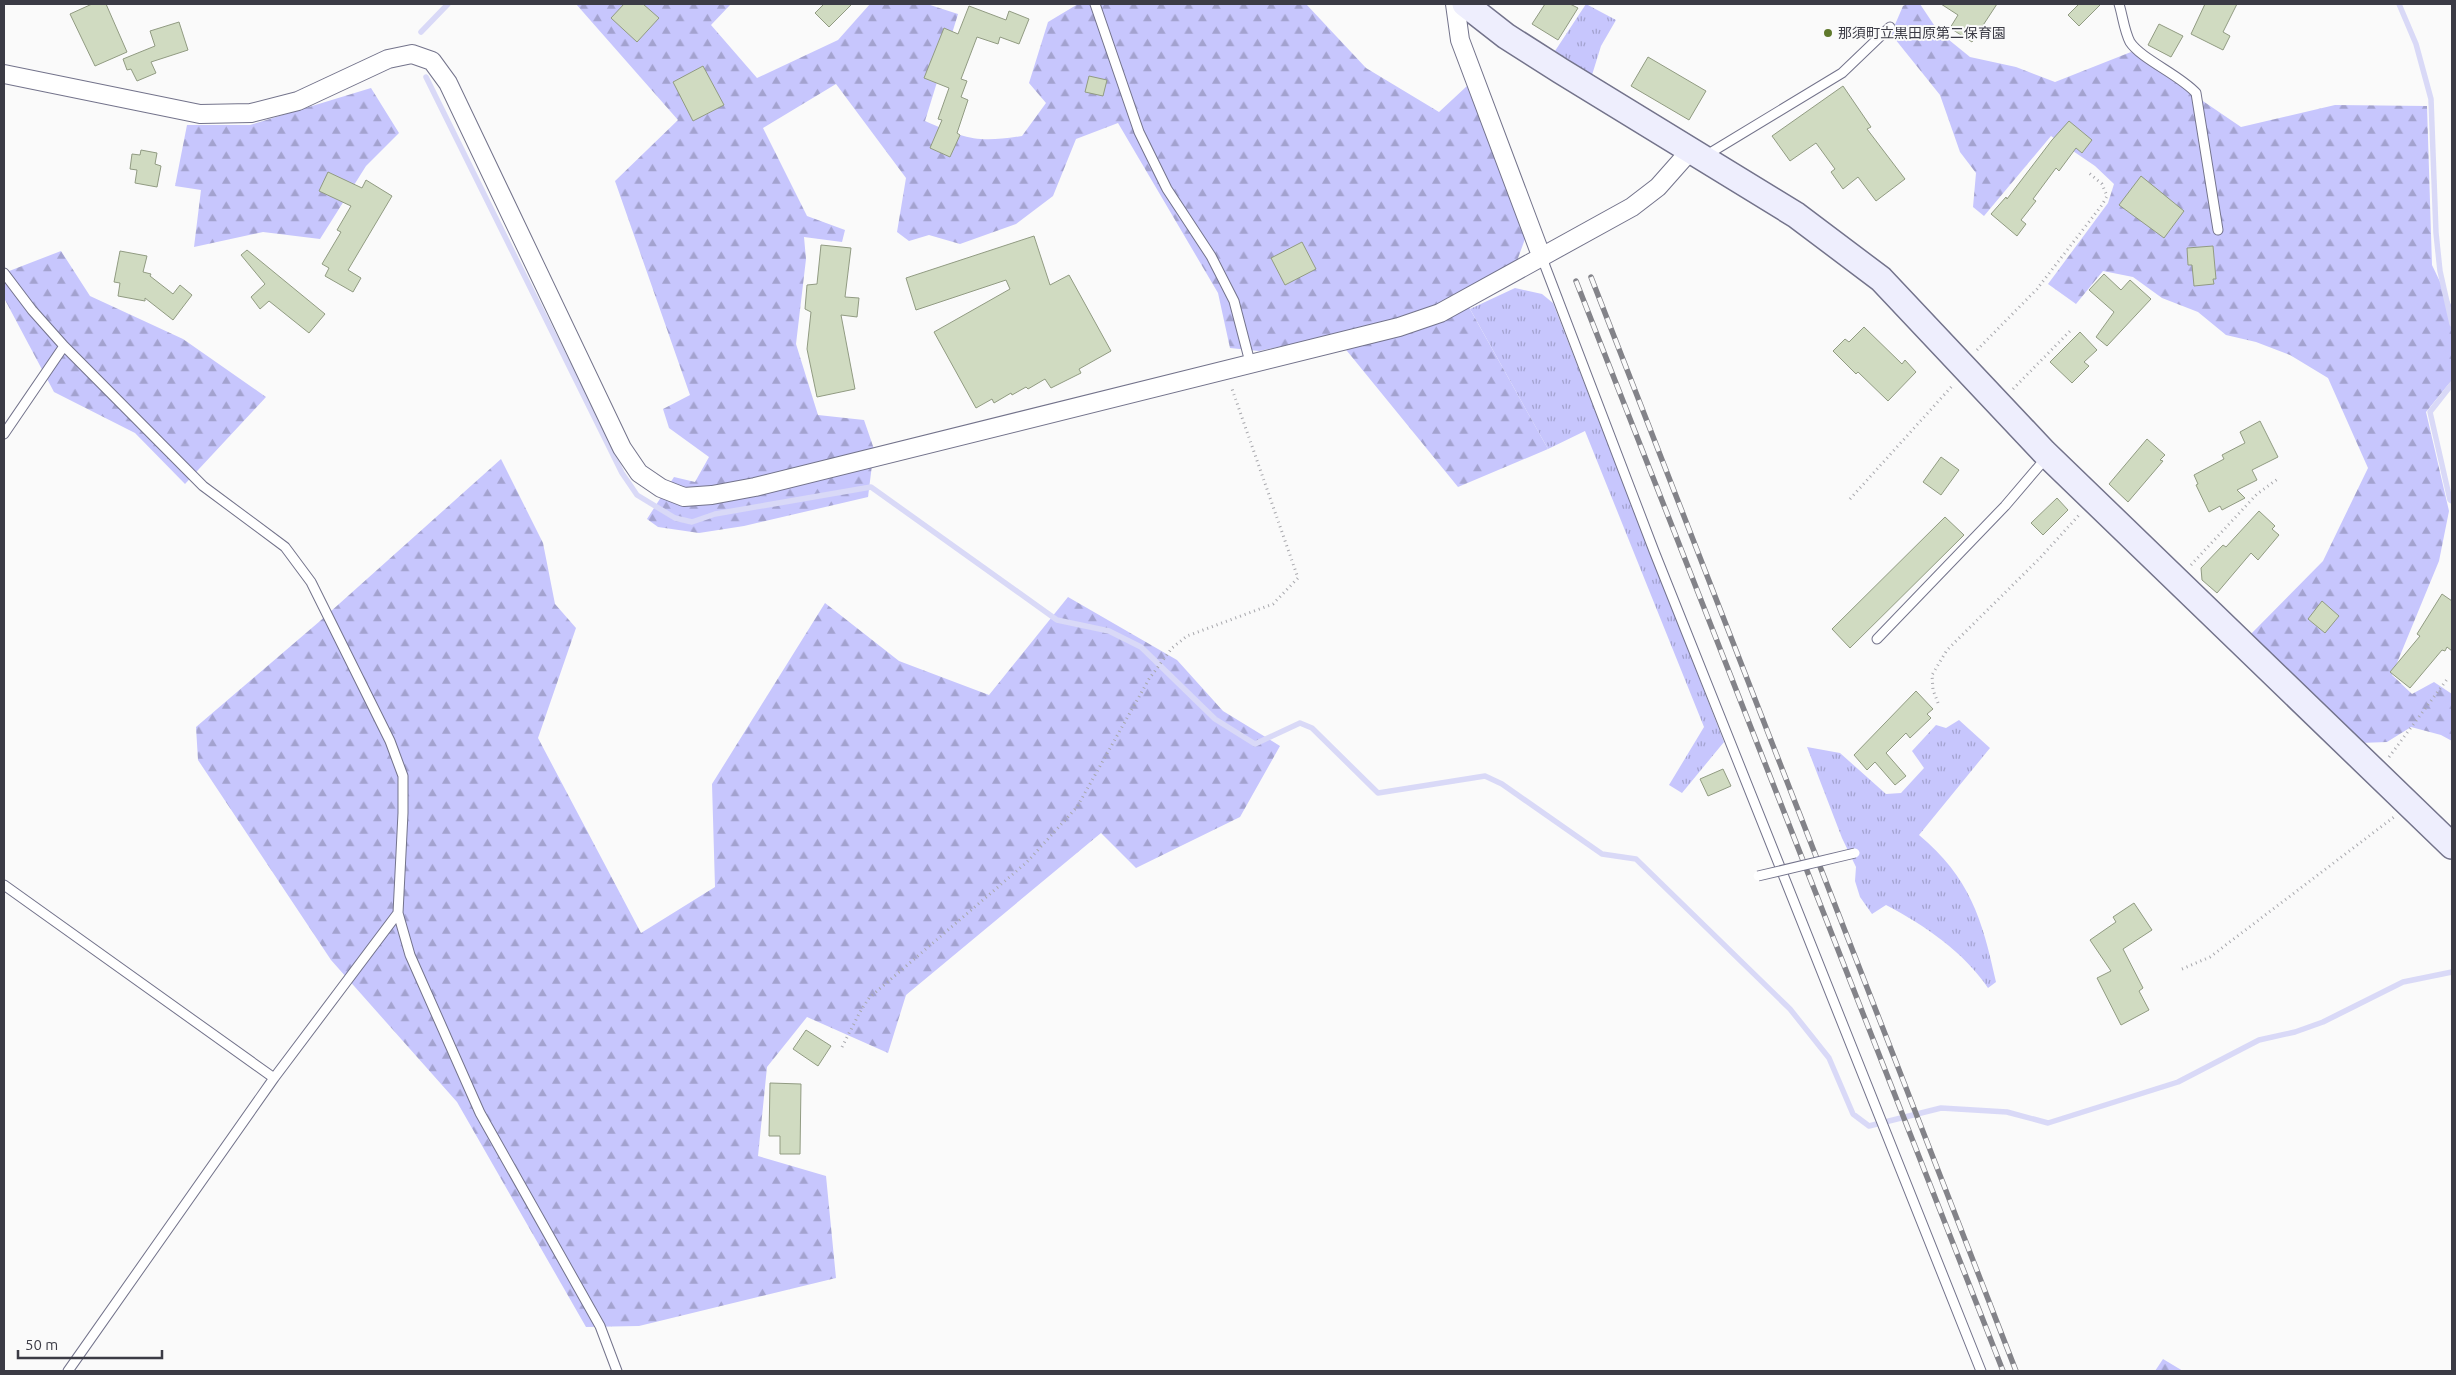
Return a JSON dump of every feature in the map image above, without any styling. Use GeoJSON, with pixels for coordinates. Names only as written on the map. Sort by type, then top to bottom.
{"type":"FeatureCollection","features":[{"type":"Feature","properties":{"kind":"street"},"geometry":{"type":"LineString","coordinates":[[1455,4],[1460,40],[1542,258]]}},
{"type":"Feature","properties":{"kind":"street"},"geometry":{"type":"LineString","coordinates":[[1466,4],[1506,36],[1695,155],[1796,215],[1881,279],[2048,456],[2452,846]]}},
{"type":"Feature","properties":{"kind":"street"},"geometry":{"type":"LineString","coordinates":[[4,74],[200,114],[251,113],[298,101],[388,59],[412,54],[432,61],[448,82],[622,448],[639,473],[661,488],[684,497],[712,495],[755,487],[1251,366],[1399,327],[1440,312],[1542,258],[1632,207],[1695,155]]}},
{"type":"Feature","properties":{"kind":"lane"},"geometry":{"type":"LineString","coordinates":[[1095,4],[1139,132],[1167,188],[1211,256],[1234,301],[1251,366]]}},
{"type":"Feature","properties":{"kind":"lane"},"geometry":{"type":"LineString","coordinates":[[2119,4],[2124,28],[2131,44],[2188,84],[2196,93],[2218,230]]}},
{"type":"Feature","properties":{"kind":"lane"},"geometry":{"type":"LineString","coordinates":[[1695,155],[1842,73],[1890,27]]}},
{"type":"Feature","properties":{"kind":"lane"},"geometry":{"type":"LineString","coordinates":[[1542,258],[1658,560],[1981,1371]]}},
{"type":"Feature","properties":{"kind":"lane"},"geometry":{"type":"LineString","coordinates":[[4,273],[32,310],[64,346],[203,486],[284,547],[311,582],[390,742],[402,776],[403,813],[398,914],[410,955],[480,1113],[600,1326],[617,1371]]}},
{"type":"Feature","properties":{"kind":"lane"},"geometry":{"type":"LineString","coordinates":[[4,434],[64,346]]}},
{"type":"Feature","properties":{"kind":"lane"},"geometry":{"type":"LineString","coordinates":[[1877,639],[1992,521],[2048,456]]}},
{"type":"Feature","properties":{"kind":"lane"},"geometry":{"type":"LineString","coordinates":[[1758,876],[1856,853]]}},
{"type":"Feature","properties":{"kind":"lane"},"geometry":{"type":"LineString","coordinates":[[4,885],[274,1078]]}},
{"type":"Feature","properties":{"kind":"lane"},"geometry":{"type":"LineString","coordinates":[[68,1371],[274,1078],[398,914]]}},
{"type":"Feature","properties":{"kind":"path"},"geometry":{"type":"LineString","coordinates":[[1850,499],[1964,367],[2037,289],[2102,205],[2107,196],[2105,189],[2089,173]]}},
{"type":"Feature","properties":{"kind":"path"},"geometry":{"type":"LineString","coordinates":[[1999,404],[2072,329]]}},
{"type":"Feature","properties":{"kind":"path"},"geometry":{"type":"LineString","coordinates":[[842,1047],[869,998],[1027,862],[1077,807],[1150,679],[1172,648],[1187,636],[1273,604],[1298,578],[1226,372]]}},
{"type":"Feature","properties":{"kind":"path"},"geometry":{"type":"LineString","coordinates":[[2177,581],[2257,494],[2279,478]]}},
{"type":"Feature","properties":{"kind":"path"},"geometry":{"type":"LineString","coordinates":[[1938,704],[1933,690],[1932,675],[1946,650],[2040,558],[2094,500]]}},
{"type":"Feature","properties":{"kind":"path"},"geometry":{"type":"LineString","coordinates":[[2377,774],[2448,678]]}},
{"type":"Feature","properties":{"kind":"path"},"geometry":{"type":"LineString","coordinates":[[2182,969],[2210,957],[2409,805]]}},
{"type":"Feature","properties":{"kind":"green space"},"geometry":{"type":"Polygon","coordinates":[[[576,4],[731,4],[711,25],[757,78],[838,40],[870,4],[927,4],[958,14],[925,121],[962,136],[994,139],[1022,136],[1046,103],[1029,83],[1048,22],[1078,4],[1306,4],[1366,68],[1439,112],[1467,86],[1526,236],[1517,261],[1461,293],[1548,449],[1458,487],[1334,335],[1259,351],[1230,348],[1218,293],[1118,123],[1076,139],[1053,196],[1016,224],[960,244],[929,235],[909,241],[897,232],[906,178],[836,84],[763,128],[807,216],[845,230],[842,242],[804,237],[806,259],[796,344],[818,415],[864,420],[874,449],[868,497],[744,526],[699,533],[658,527],[647,519],[674,477],[695,482],[709,457],[669,428],[663,409],[690,395],[615,181],[678,120],[576,4]]]}},
{"type":"Feature","properties":{"kind":"green space"},"geometry":{"type":"Polygon","coordinates":[[[1586,4],[1616,20],[1601,46],[1592,75],[1555,51],[1586,4]]]}},
{"type":"Feature","properties":{"kind":"green space"},"geometry":{"type":"Polygon","coordinates":[[[1907,4],[1920,4],[1938,31],[1970,57],[2016,67],[2055,82],[2131,52],[2241,127],[2335,105],[2427,106],[2432,265],[2452,307],[2452,380],[2426,412],[2449,511],[2439,561],[2392,675],[2412,694],[2434,682],[2452,694],[2452,741],[2441,735],[2411,727],[2387,742],[2359,743],[2249,636],[2323,561],[2368,468],[2328,378],[2290,355],[2256,342],[2226,335],[2198,312],[2162,298],[2133,277],[2103,271],[2076,304],[2048,284],[2108,203],[2114,184],[2095,166],[2051,136],[1984,216],[1973,207],[1976,173],[1960,152],[1940,95],[1891,34],[1903,6],[1907,4]]]}},
{"type":"Feature","properties":{"kind":"green space"},"geometry":{"type":"Polygon","coordinates":[[[371,88],[399,133],[366,166],[320,239],[263,232],[194,247],[201,190],[175,186],[187,125],[250,125],[371,88]]]}},
{"type":"Feature","properties":{"kind":"green space"},"geometry":{"type":"Polygon","coordinates":[[[61,251],[90,296],[183,339],[266,397],[185,484],[135,433],[54,392],[4,298],[4,273],[61,251]]]}},
{"type":"Feature","properties":{"kind":"green space"},"geometry":{"type":"Polygon","coordinates":[[[1515,288],[1542,294],[1553,303],[1724,742],[1682,793],[1669,785],[1704,727],[1585,431],[1548,449],[1470,309],[1515,288]]]}},
{"type":"Feature","properties":{"kind":"green space"},"geometry":{"type":"Polygon","coordinates":[[[501,459],[543,543],[555,604],[576,628],[538,738],[641,933],[715,887],[712,784],[825,603],[899,661],[989,695],[1068,597],[1177,660],[1223,711],[1280,746],[1240,817],[1136,868],[1101,833],[906,995],[888,1053],[807,1017],[767,1067],[758,1156],[826,1176],[836,1278],[639,1326],[586,1327],[457,1102],[331,960],[198,760],[196,727],[320,621],[501,459]]]}},
{"type":"Feature","properties":{"kind":"green space"},"geometry":{"type":"Polygon","coordinates":[[[1959,720],[1990,748],[1919,835],[1951,867],[1971,901],[1985,938],[1996,982],[1988,988],[1955,951],[1915,921],[1886,905],[1872,914],[1860,897],[1855,881],[1856,867],[1842,838],[1807,747],[1840,753],[1886,794],[1901,793],[1924,768],[1912,751],[1936,725],[1946,728],[1959,720]]]}},
{"type":"Feature","properties":{"kind":"green space"},"geometry":{"type":"Polygon","coordinates":[[[2163,1359],[2183,1371],[2155,1371],[2163,1359]]]}},
{"type":"Feature","properties":{"kind":"building"},"geometry":{"type":"Polygon","coordinates":[[[92,4],[106,4],[127,52],[95,66],[70,14],[92,4]]]}},
{"type":"Feature","properties":{"kind":"building"},"geometry":{"type":"Polygon","coordinates":[[[624,4],[643,4],[659,18],[637,42],[611,18],[624,4]]]}},
{"type":"Feature","properties":{"kind":"building"},"geometry":{"type":"Polygon","coordinates":[[[824,4],[852,4],[829,27],[815,13],[824,4]]]}},
{"type":"Feature","properties":{"kind":"building"},"geometry":{"type":"Polygon","coordinates":[[[1545,4],[1570,4],[1578,8],[1558,40],[1532,24],[1545,4]]]}},
{"type":"Feature","properties":{"kind":"building"},"geometry":{"type":"Polygon","coordinates":[[[1941,4],[1997,4],[1972,42],[1950,28],[1958,15],[1941,4]]]}},
{"type":"Feature","properties":{"kind":"building"},"geometry":{"type":"Polygon","coordinates":[[[2079,4],[2101,4],[2079,26],[2068,15],[2079,4]]]}},
{"type":"Feature","properties":{"kind":"building"},"geometry":{"type":"Polygon","coordinates":[[[2205,4],[2237,4],[2223,32],[2230,36],[2223,50],[2191,34],[2205,4]]]}},
{"type":"Feature","properties":{"kind":"building"},"geometry":{"type":"Polygon","coordinates":[[[969,6],[1006,20],[1009,11],[1029,19],[1019,44],[1000,37],[998,44],[977,37],[961,79],[967,81],[961,97],[968,100],[957,133],[960,135],[950,157],[930,148],[942,120],[938,119],[949,88],[924,78],[944,28],[958,34],[969,6]]]}},
{"type":"Feature","properties":{"kind":"building"},"geometry":{"type":"Polygon","coordinates":[[[179,22],[188,50],[151,62],[156,73],[137,81],[131,69],[127,70],[123,59],[155,46],[150,31],[179,22]]]}},
{"type":"Feature","properties":{"kind":"building"},"geometry":{"type":"Polygon","coordinates":[[[2159,24],[2183,36],[2171,57],[2148,45],[2159,24]]]}},
{"type":"Feature","properties":{"kind":"building"},"geometry":{"type":"Polygon","coordinates":[[[1648,57],[1706,91],[1689,120],[1631,86],[1648,57]]]}},
{"type":"Feature","properties":{"kind":"building"},"geometry":{"type":"Polygon","coordinates":[[[703,66],[724,105],[693,121],[673,82],[703,66]]]}},
{"type":"Feature","properties":{"kind":"building"},"geometry":{"type":"Polygon","coordinates":[[[1089,76],[1107,80],[1103,96],[1085,92],[1089,76]]]}},
{"type":"Feature","properties":{"kind":"building"},"geometry":{"type":"Polygon","coordinates":[[[1843,86],[1871,127],[1867,129],[1905,179],[1876,201],[1858,177],[1843,189],[1831,172],[1835,169],[1816,143],[1790,161],[1772,136],[1843,86]]]}},
{"type":"Feature","properties":{"kind":"building"},"geometry":{"type":"Polygon","coordinates":[[[2069,121],[2092,140],[2082,153],[2076,148],[2059,171],[2056,168],[2033,199],[2036,201],[2021,220],[2026,224],[2017,236],[1991,214],[2006,197],[2007,199],[2069,121]]]}},
{"type":"Feature","properties":{"kind":"building"},"geometry":{"type":"Polygon","coordinates":[[[141,150],[157,153],[155,164],[161,166],[157,187],[135,183],[137,170],[130,169],[132,154],[140,155],[141,150]]]}},
{"type":"Feature","properties":{"kind":"building"},"geometry":{"type":"Polygon","coordinates":[[[328,172],[362,188],[366,180],[392,196],[348,270],[361,278],[353,292],[325,276],[329,268],[322,264],[341,232],[337,230],[351,206],[319,191],[328,172]]]}},
{"type":"Feature","properties":{"kind":"building"},"geometry":{"type":"Polygon","coordinates":[[[2141,176],[2184,211],[2164,238],[2119,205],[2141,176]]]}},
{"type":"Feature","properties":{"kind":"building"},"geometry":{"type":"Polygon","coordinates":[[[1034,236],[1050,285],[1069,275],[1111,351],[1079,369],[1081,373],[1051,388],[1045,379],[1028,389],[1026,387],[1012,395],[1011,393],[994,403],[992,399],[976,408],[934,332],[1010,289],[1006,280],[916,310],[906,278],[1034,236]]]}},
{"type":"Feature","properties":{"kind":"building"},"geometry":{"type":"Polygon","coordinates":[[[1302,242],[1316,269],[1285,285],[1271,258],[1302,242]]]}},
{"type":"Feature","properties":{"kind":"building"},"geometry":{"type":"Polygon","coordinates":[[[821,245],[851,248],[845,297],[859,298],[857,317],[841,315],[855,389],[817,397],[807,349],[811,312],[805,309],[807,285],[817,284],[821,245]]]}},
{"type":"Feature","properties":{"kind":"building"},"geometry":{"type":"Polygon","coordinates":[[[2213,246],[2216,279],[2213,279],[2214,284],[2194,286],[2192,265],[2188,265],[2187,248],[2213,246]]]}},
{"type":"Feature","properties":{"kind":"building"},"geometry":{"type":"Polygon","coordinates":[[[247,250],[325,314],[309,333],[269,301],[260,309],[251,297],[265,284],[241,255],[247,250]]]}},
{"type":"Feature","properties":{"kind":"building"},"geometry":{"type":"Polygon","coordinates":[[[120,251],[147,256],[143,272],[151,274],[150,276],[173,294],[180,285],[192,295],[173,320],[145,298],[145,301],[118,296],[120,283],[114,282],[120,251]]]}},
{"type":"Feature","properties":{"kind":"building"},"geometry":{"type":"Polygon","coordinates":[[[2104,274],[2121,290],[2130,280],[2151,299],[2107,346],[2096,337],[2114,312],[2089,290],[2104,274]]]}},
{"type":"Feature","properties":{"kind":"building"},"geometry":{"type":"Polygon","coordinates":[[[1864,327],[1902,364],[1905,360],[1916,372],[1888,401],[1858,372],[1856,374],[1833,351],[1845,339],[1849,342],[1864,327]]]}},
{"type":"Feature","properties":{"kind":"building"},"geometry":{"type":"Polygon","coordinates":[[[2080,332],[2097,350],[2084,362],[2089,366],[2072,383],[2050,362],[2080,332]]]}},
{"type":"Feature","properties":{"kind":"building"},"geometry":{"type":"Polygon","coordinates":[[[2260,421],[2278,457],[2252,470],[2257,480],[2237,490],[2245,498],[2222,510],[2220,506],[2209,512],[2196,485],[2198,484],[2194,475],[2224,459],[2222,455],[2245,443],[2240,432],[2260,421]]]}},
{"type":"Feature","properties":{"kind":"building"},"geometry":{"type":"Polygon","coordinates":[[[2147,439],[2165,455],[2160,460],[2163,461],[2128,502],[2109,484],[2147,439]]]}},
{"type":"Feature","properties":{"kind":"building"},"geometry":{"type":"Polygon","coordinates":[[[1941,457],[1959,470],[1941,495],[1923,482],[1941,457]]]}},
{"type":"Feature","properties":{"kind":"building"},"geometry":{"type":"Polygon","coordinates":[[[2057,498],[2068,510],[2043,535],[2031,523],[2057,498]]]}},
{"type":"Feature","properties":{"kind":"building"},"geometry":{"type":"Polygon","coordinates":[[[2259,511],[2275,526],[2272,529],[2279,535],[2258,560],[2251,553],[2217,593],[2202,580],[2201,568],[2223,545],[2226,547],[2259,511]]]}},
{"type":"Feature","properties":{"kind":"building"},"geometry":{"type":"Polygon","coordinates":[[[1945,517],[1964,535],[1850,648],[1832,629],[1945,517]]]}},
{"type":"Feature","properties":{"kind":"building"},"geometry":{"type":"Polygon","coordinates":[[[2442,594],[2452,601],[2452,651],[2447,647],[2445,651],[2442,650],[2410,688],[2390,672],[2420,636],[2417,634],[2442,594]]]}},
{"type":"Feature","properties":{"kind":"building"},"geometry":{"type":"Polygon","coordinates":[[[2322,601],[2339,616],[2325,633],[2308,619],[2322,601]]]}},
{"type":"Feature","properties":{"kind":"building"},"geometry":{"type":"Polygon","coordinates":[[[1916,691],[1933,709],[1927,714],[1931,718],[1910,738],[1906,733],[1886,753],[1906,776],[1895,785],[1875,762],[1867,770],[1854,755],[1916,691]]]}},
{"type":"Feature","properties":{"kind":"building"},"geometry":{"type":"Polygon","coordinates":[[[1723,769],[1731,786],[1708,796],[1700,779],[1723,769]]]}},
{"type":"Feature","properties":{"kind":"building"},"geometry":{"type":"Polygon","coordinates":[[[2134,903],[2152,930],[2123,949],[2143,988],[2139,991],[2149,1010],[2121,1025],[2097,978],[2111,971],[2090,940],[2116,922],[2113,917],[2134,903]]]}},
{"type":"Feature","properties":{"kind":"building"},"geometry":{"type":"Polygon","coordinates":[[[806,1030],[831,1046],[818,1066],[793,1049],[806,1030]]]}},
{"type":"Feature","properties":{"kind":"building"},"geometry":{"type":"Polygon","coordinates":[[[770,1083],[801,1084],[800,1154],[780,1154],[780,1136],[769,1136],[770,1083]]]}},
{"type":"Feature","properties":{"kind":"waterway"},"geometry":{"type":"LineString","coordinates":[[421,32],[448,4]]}},
{"type":"Feature","properties":{"kind":"waterway"},"geometry":{"type":"LineString","coordinates":[[2399,4],[2416,44],[2431,99],[2436,233],[2440,271],[2452,324]]}},
{"type":"Feature","properties":{"kind":"waterway"},"geometry":{"type":"LineString","coordinates":[[426,77],[622,473],[637,495],[675,518],[692,522],[715,514],[871,487],[1057,620],[1109,631],[1141,647],[1215,719],[1255,744],[1300,723],[1312,728],[1378,793],[1485,776],[1502,784],[1602,854],[1636,859],[1790,1009],[1829,1058],[1853,1114],[1869,1126],[1941,1108],[2007,1112],[2048,1123],[2178,1082],[2259,1040],[2295,1032],[2323,1022],[2403,982],[2452,972]]}},
{"type":"Feature","properties":{"kind":"waterway"},"geometry":{"type":"LineString","coordinates":[[2452,384],[2430,412],[2450,500],[2452,501]]}},
{"type":"Feature","properties":{"kind":"railway"},"geometry":{"type":"LineString","coordinates":[[1591,277],[2016,1371]]}},
{"type":"Feature","properties":{"kind":"railway"},"geometry":{"type":"LineString","coordinates":[[1576,281],[2003,1371]]}},
{"type":"Feature","properties":{"kind":"place","name":"那須町立黒田原第二保育園"},"geometry":{"type":"Point","coordinates":[1828,33]}}]}
